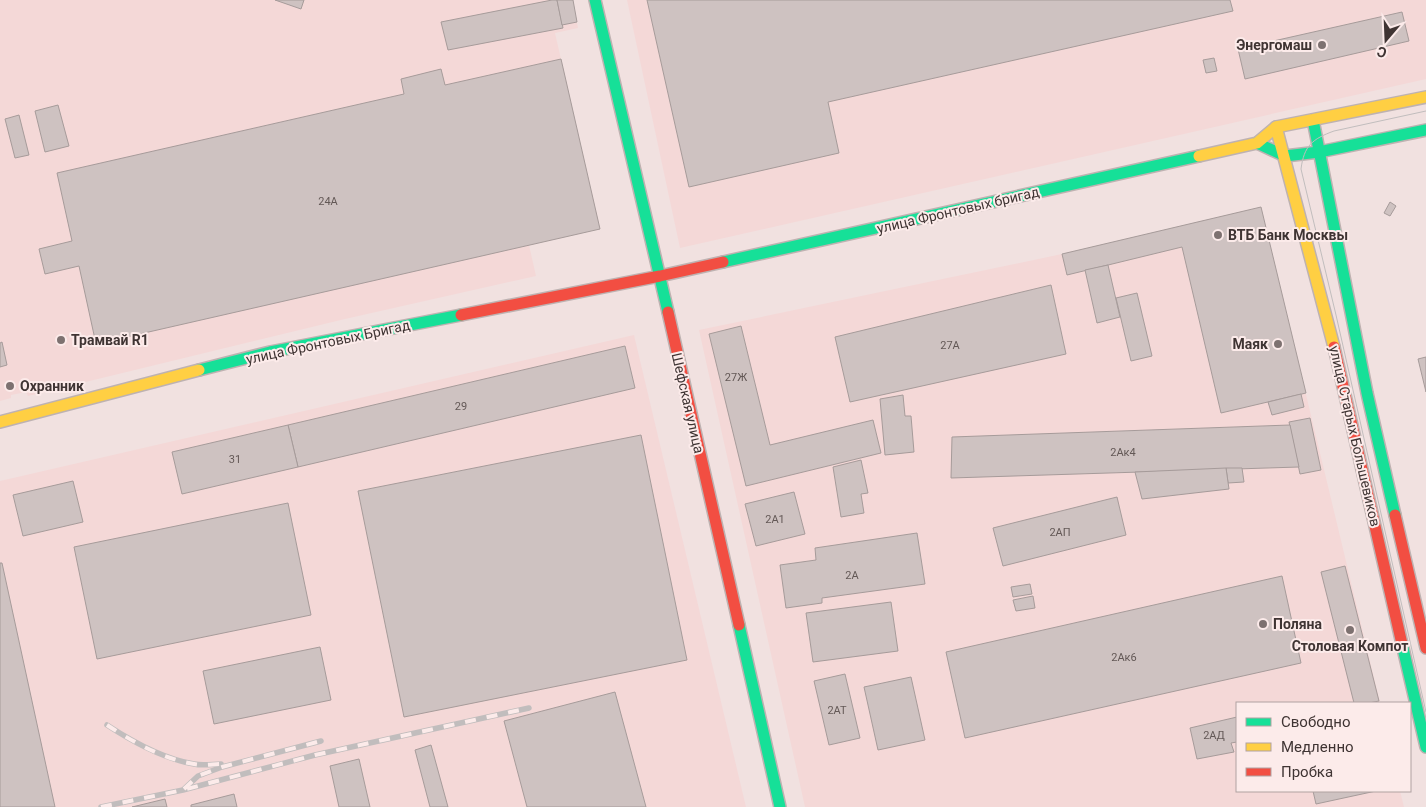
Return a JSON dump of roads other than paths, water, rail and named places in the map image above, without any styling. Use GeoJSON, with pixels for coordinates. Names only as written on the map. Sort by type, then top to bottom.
{"type":"FeatureCollection","features":[{"type":"Feature","properties":{"kind":"main road","name":"Шефская улица"},"geometry":{"type":"LineString","coordinates":[[595,0],[660,276],[780,807]]}},
{"type":"Feature","properties":{"kind":"main road","name":"улица Фронтовых бригад"},"geometry":{"type":"LineString","coordinates":[[660,276],[1256,143],[1276,127],[1426,97]]}},
{"type":"Feature","properties":{"kind":"main road","name":"улица Старых Большевиков"},"geometry":{"type":"LineString","coordinates":[[1313,120],[1324,184],[1367,393],[1426,648]]}},
{"type":"Feature","properties":{"kind":"main road","name":"улица Старых Большевиков"},"geometry":{"type":"LineString","coordinates":[[1276,127],[1328,316],[1426,747]]}},
{"type":"Feature","properties":{"kind":"main road"},"geometry":{"type":"LineString","coordinates":[[1256,143],[1285,156],[1319,152],[1426,130]]}},
{"type":"Feature","properties":{"kind":"main road","name":"улица Фронтовых Бригад"},"geometry":{"type":"LineString","coordinates":[[0,422],[270,352],[660,276]]}},
{"type":"Feature","properties":{"kind":"tram line"},"geometry":{"type":"LineString","coordinates":[[1426,111],[1326,134],[1310,144],[1304,154],[1301,169],[1426,712]]}},
{"type":"Feature","properties":{"kind":"railway"},"geometry":{"type":"LineString","coordinates":[[101,807],[183,790],[315,755],[529,708]]}},
{"type":"Feature","properties":{"kind":"railway"},"geometry":{"type":"LineString","coordinates":[[107,725],[160,754],[182,762],[197,765],[221,764]]}},
{"type":"Feature","properties":{"kind":"railway"},"geometry":{"type":"LineString","coordinates":[[184,789],[198,776],[222,767],[321,741]]}},
{"type":"Feature","properties":{"kind":"place","name":"Энергомаш"},"geometry":{"type":"Point","coordinates":[1322,45]}},
{"type":"Feature","properties":{"kind":"place","name":"ВТБ Банк Москвы"},"geometry":{"type":"Point","coordinates":[1218,235]}},
{"type":"Feature","properties":{"kind":"place","name":"Трамвай R1"},"geometry":{"type":"Point","coordinates":[61,340]}},
{"type":"Feature","properties":{"kind":"place","name":"Маяк"},"geometry":{"type":"Point","coordinates":[1278,344]}},
{"type":"Feature","properties":{"kind":"place","name":"Охранник"},"geometry":{"type":"Point","coordinates":[10,386]}},
{"type":"Feature","properties":{"kind":"place","name":"Поляна"},"geometry":{"type":"Point","coordinates":[1263,624]}},
{"type":"Feature","properties":{"kind":"place","name":"Столовая Компот"},"geometry":{"type":"Point","coordinates":[1350,630]}}]}
